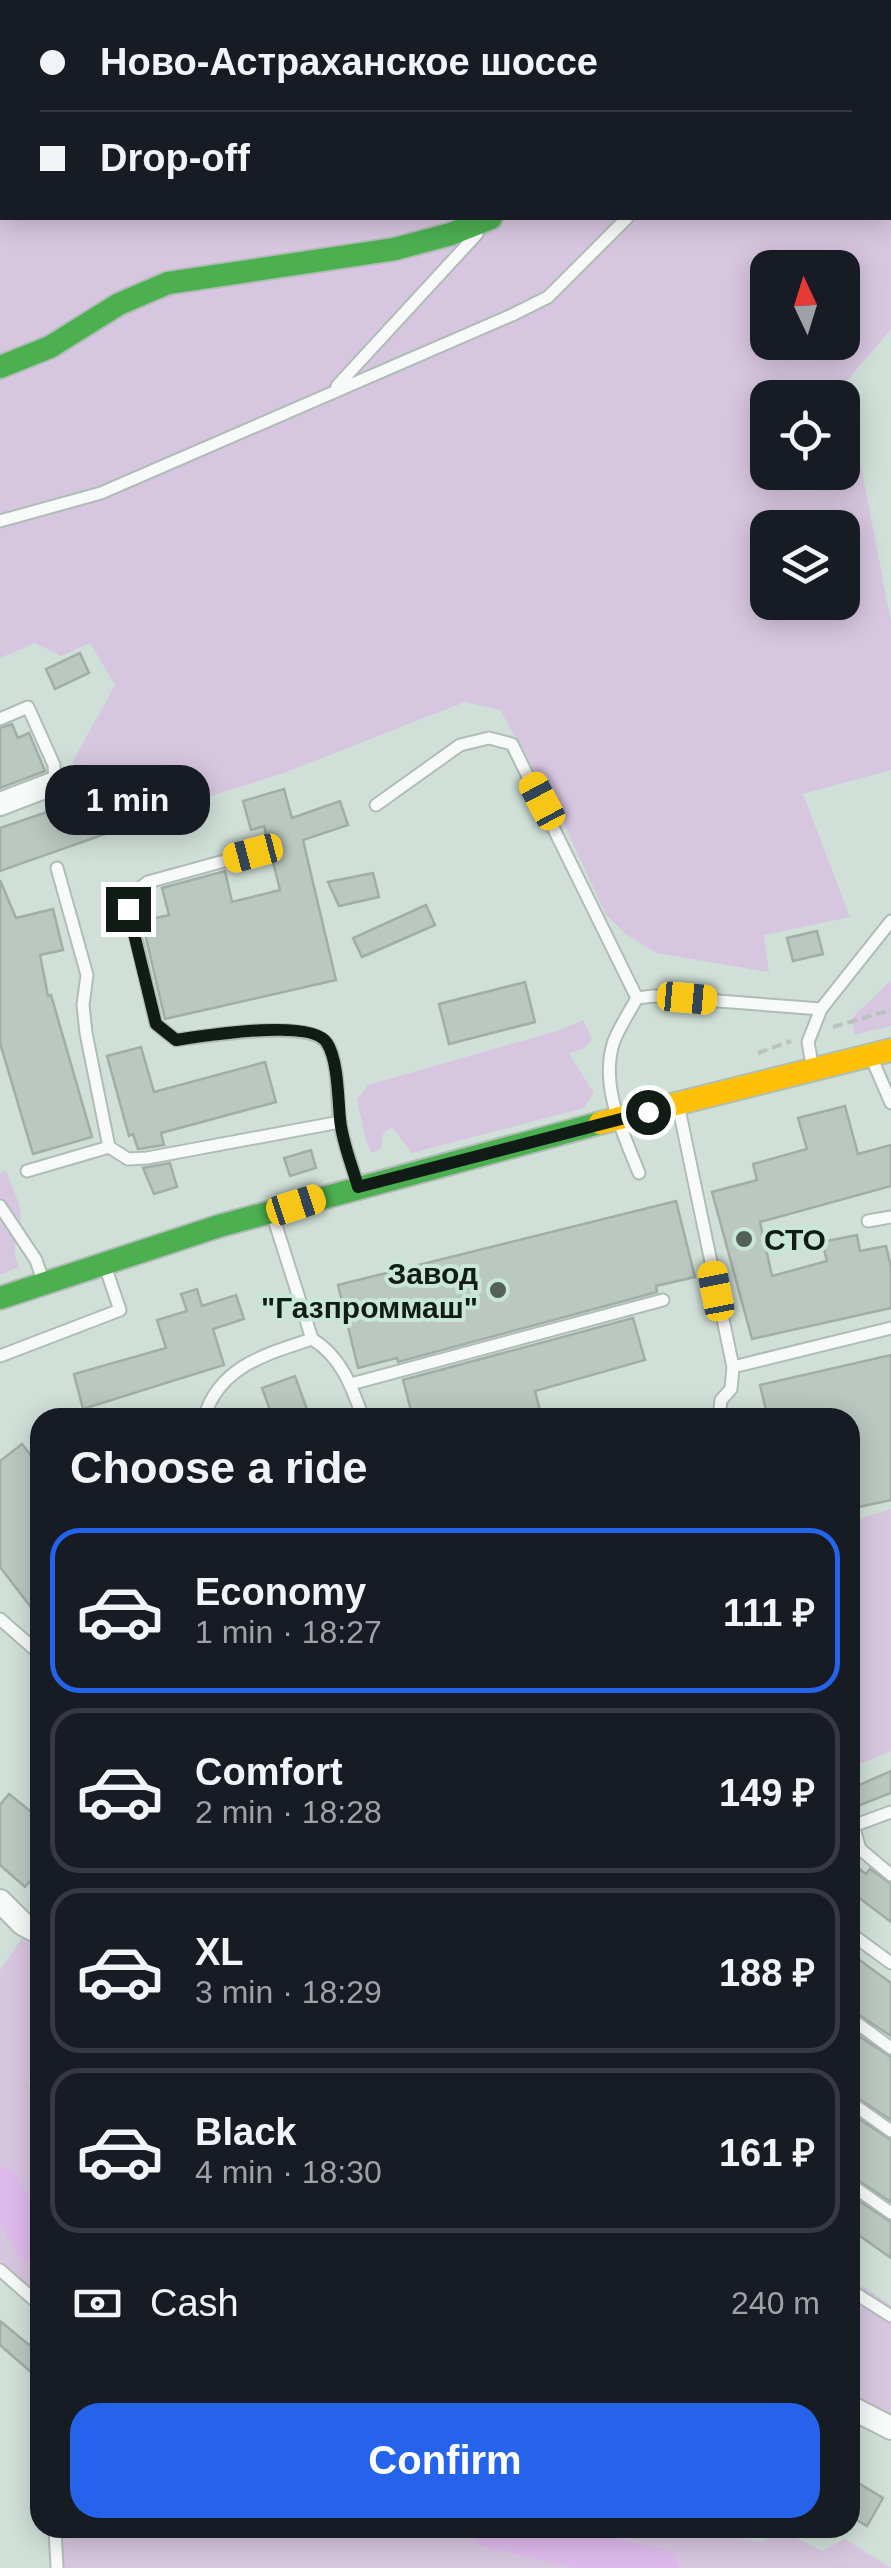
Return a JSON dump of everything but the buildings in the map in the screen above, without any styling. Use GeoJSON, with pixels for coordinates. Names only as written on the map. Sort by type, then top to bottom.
{"type":"FeatureCollection","features":[{"type":"Feature","properties":{"kind":"main road"},"geometry":{"type":"LineString","coordinates":[[0,367],[50,347],[119,304],[168,283],[395,249],[489,220]]}},
{"type":"Feature","properties":{"kind":"main road"},"geometry":{"type":"LineString","coordinates":[[0,1298],[104,1262],[358,1187],[881,1053]]}},
{"type":"Feature","properties":{"kind":"street"},"geometry":{"type":"LineString","coordinates":[[0,804],[55,783]]}},
{"type":"Feature","properties":{"kind":"street"},"geometry":{"type":"LineString","coordinates":[[0,1901],[30,1928]]}},
{"type":"Feature","properties":{"kind":"street"},"geometry":{"type":"LineString","coordinates":[[860,2412],[891,2428]]}},
{"type":"Feature","properties":{"kind":"lane"},"geometry":{"type":"LineString","coordinates":[[334,390],[476,235],[497,220]]}},
{"type":"Feature","properties":{"kind":"lane"},"geometry":{"type":"LineString","coordinates":[[0,521],[101,493],[548,297],[625,220]]}},
{"type":"Feature","properties":{"kind":"lane"},"geometry":{"type":"LineString","coordinates":[[0,719],[28,707],[54,765],[55,783]]}},
{"type":"Feature","properties":{"kind":"lane"},"geometry":{"type":"LineString","coordinates":[[376,805],[460,745],[489,738],[512,744],[638,998]]}},
{"type":"Feature","properties":{"kind":"lane"},"geometry":{"type":"LineString","coordinates":[[253,853],[148,882],[134,892],[128,909],[156,1024],[176,1040],[290,1030],[317,1034],[328,1043],[339,1093],[340,1122],[358,1187]]}},
{"type":"Feature","properties":{"kind":"lane"},"geometry":{"type":"LineString","coordinates":[[58,868],[87,976],[82,1005],[109,1147],[128,1159],[147,1158],[340,1122]]}},
{"type":"Feature","properties":{"kind":"lane"},"geometry":{"type":"LineString","coordinates":[[813,1071],[808,1042],[820,1009],[891,921]]}},
{"type":"Feature","properties":{"kind":"lane"},"geometry":{"type":"LineString","coordinates":[[638,998],[820,1009]]}},
{"type":"Feature","properties":{"kind":"lane"},"geometry":{"type":"LineString","coordinates":[[638,998],[614,1040],[609,1071],[618,1120],[639,1173]]}},
{"type":"Feature","properties":{"kind":"lane"},"geometry":{"type":"LineString","coordinates":[[881,1053],[891,1103]]}},
{"type":"Feature","properties":{"kind":"lane"},"geometry":{"type":"LineString","coordinates":[[678,1104],[733,1367],[731,1389],[720,1400],[720,1408]]}},
{"type":"Feature","properties":{"kind":"lane"},"geometry":{"type":"LineString","coordinates":[[27,1171],[109,1147]]}},
{"type":"Feature","properties":{"kind":"lane"},"geometry":{"type":"LineString","coordinates":[[0,1206],[36,1260],[43,1282]]}},
{"type":"Feature","properties":{"kind":"lane"},"geometry":{"type":"LineString","coordinates":[[272,1212],[312,1339],[328,1348],[351,1384],[359,1408]]}},
{"type":"Feature","properties":{"kind":"lane"},"geometry":{"type":"LineString","coordinates":[[868,1221],[891,1217]]}},
{"type":"Feature","properties":{"kind":"lane"},"geometry":{"type":"LineString","coordinates":[[0,1356],[120,1310],[104,1262]]}},
{"type":"Feature","properties":{"kind":"lane"},"geometry":{"type":"LineString","coordinates":[[351,1384],[664,1300]]}},
{"type":"Feature","properties":{"kind":"lane"},"geometry":{"type":"LineString","coordinates":[[733,1367],[891,1328]]}},
{"type":"Feature","properties":{"kind":"lane"},"geometry":{"type":"LineString","coordinates":[[209,1408],[225,1379],[254,1358],[312,1339]]}},
{"type":"Feature","properties":{"kind":"lane"},"geometry":{"type":"LineString","coordinates":[[0,1619],[30,1645]]}},
{"type":"Feature","properties":{"kind":"lane"},"geometry":{"type":"LineString","coordinates":[[860,1823],[891,1812]]}},
{"type":"Feature","properties":{"kind":"lane"},"geometry":{"type":"LineString","coordinates":[[860,1849],[891,1874]]}},
{"type":"Feature","properties":{"kind":"lane"},"geometry":{"type":"LineString","coordinates":[[860,1940],[891,1963]]}},
{"type":"Feature","properties":{"kind":"lane"},"geometry":{"type":"LineString","coordinates":[[860,2025],[891,2048]]}},
{"type":"Feature","properties":{"kind":"lane"},"geometry":{"type":"LineString","coordinates":[[860,2109],[891,2131]]}},
{"type":"Feature","properties":{"kind":"lane"},"geometry":{"type":"LineString","coordinates":[[860,2191],[891,2213]]}},
{"type":"Feature","properties":{"kind":"lane"},"geometry":{"type":"LineString","coordinates":[[0,2270],[30,2296]]}},
{"type":"Feature","properties":{"kind":"lane"},"geometry":{"type":"LineString","coordinates":[[860,2296],[891,2316]]}},
{"type":"Feature","properties":{"kind":"lane"},"geometry":{"type":"LineString","coordinates":[[56,2538],[57,2568]]}},
{"type":"Feature","properties":{"kind":"shaded area"},"geometry":{"type":"Polygon","coordinates":[[[0,220],[891,220],[891,329],[848,380],[750,380],[750,490],[860,490],[860,461],[891,622],[891,770],[803,794],[850,917],[764,935],[769,972],[656,953],[627,935],[606,915],[560,815],[500,710],[465,702],[281,774],[128,822],[72,763],[115,685],[90,643],[61,656],[35,643],[0,658],[0,220]]]}},
{"type":"Feature","properties":{"kind":"shaded area"},"geometry":{"type":"Polygon","coordinates":[[[891,980],[891,1026],[854,1035],[852,1018],[891,980]]]}},
{"type":"Feature","properties":{"kind":"shaded area"},"geometry":{"type":"Polygon","coordinates":[[[583,1020],[592,1040],[569,1054],[594,1093],[584,1108],[412,1153],[392,1127],[383,1134],[381,1149],[372,1153],[357,1099],[368,1085],[583,1020]]]}},
{"type":"Feature","properties":{"kind":"shaded area"},"geometry":{"type":"Polygon","coordinates":[[[6,1170],[21,1213],[15,1247],[19,1267],[0,1275],[0,1173],[6,1170]]]}},
{"type":"Feature","properties":{"kind":"shaded area"},"geometry":{"type":"Polygon","coordinates":[[[891,1509],[891,1751],[860,1764],[860,1519],[891,1509]]]}},
{"type":"Feature","properties":{"kind":"shaded area"},"geometry":{"type":"Polygon","coordinates":[[[25,1934],[30,1936],[30,2288],[0,2261],[0,1970],[25,1934]]]}},
{"type":"Feature","properties":{"kind":"shaded area"},"geometry":{"type":"Polygon","coordinates":[[[860,2285],[891,2305],[891,2420],[860,2404],[860,2285]]]}},
{"type":"Feature","properties":{"kind":"shaded area"},"geometry":{"type":"Polygon","coordinates":[[[62,2538],[739,2538],[761,2542],[769,2538],[797,2538],[822,2551],[845,2539],[891,2568],[64,2568],[62,2538]]]}},
{"type":"Feature","properties":{"kind":"waterway"},"geometry":{"type":"LineString","coordinates":[[0,2186],[30,2236]]}},
{"type":"Feature","properties":{"kind":"waterway"},"geometry":{"type":"LineString","coordinates":[[531,2538],[660,2568]]}},
{"type":"Feature","properties":{"kind":"traffic: fast"},"geometry":{"type":"LineString","coordinates":[[0,367],[50,347],[119,304],[168,283],[395,249],[486,220]]}},
{"type":"Feature","properties":{"kind":"traffic: fast"},"geometry":{"type":"LineString","coordinates":[[0,1298],[219,1226],[600,1123]]}},
{"type":"Feature","properties":{"kind":"traffic: slow"},"geometry":{"type":"LineString","coordinates":[[600,1123],[891,1050]]}},
{"type":"Feature","properties":{"kind":"place","name":"СТО"},"geometry":{"type":"Point","coordinates":[744,1239]}},
{"type":"Feature","properties":{"kind":"place","name":"Завод \"Газпроммаш\""},"geometry":{"type":"Point","coordinates":[498,1290]}},
{"type":"Feature","properties":{"kind":"route"},"geometry":{"type":"LineString","coordinates":[[128,909],[156,1024],[176,1040],[290,1030],[317,1034],[328,1043],[339,1093],[340,1122],[358,1187],[648,1112]]}}]}
